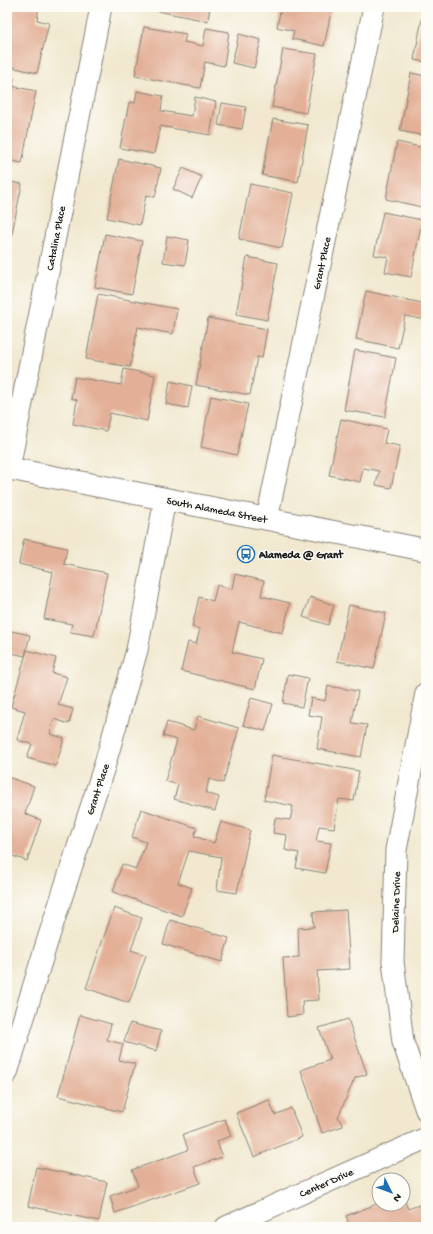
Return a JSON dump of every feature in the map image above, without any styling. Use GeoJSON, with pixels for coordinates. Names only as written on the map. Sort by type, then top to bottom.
{"type":"FeatureCollection","features":[{"type":"Feature","properties":{"kind":"main road","name":"South Alameda Street"},"geometry":{"type":"LineString","coordinates":[[8,468],[426,550]]}},
{"type":"Feature","properties":{"kind":"street","name":"Catalina Place"},"geometry":{"type":"LineString","coordinates":[[8,468],[101,7]]}},
{"type":"Feature","properties":{"kind":"street","name":"Grant Place"},"geometry":{"type":"LineString","coordinates":[[267,519],[374,7]]}},
{"type":"Feature","properties":{"kind":"street","name":"Grant Place"},"geometry":{"type":"LineString","coordinates":[[7,1073],[47,942],[105,764],[137,650],[165,499]]}},
{"type":"Feature","properties":{"kind":"street","name":"Delaine Drive"},"geometry":{"type":"LineString","coordinates":[[426,693],[396,850],[393,960],[403,1042],[426,1110]]}},
{"type":"Feature","properties":{"kind":"street","name":"Center Drive"},"geometry":{"type":"LineString","coordinates":[[226,1227],[426,1138]]}},
{"type":"Feature","properties":{"kind":"building"},"geometry":{"type":"Polygon","coordinates":[[[10,7],[39,7],[37,20],[49,23],[37,73],[7,66],[7,21],[10,7]]]}},
{"type":"Feature","properties":{"kind":"building"},"geometry":{"type":"Polygon","coordinates":[[[147,7],[210,7],[208,21],[147,9],[147,7]]]}},
{"type":"Feature","properties":{"kind":"building"},"geometry":{"type":"Polygon","coordinates":[[[281,7],[332,7],[324,46],[292,39],[294,31],[277,27],[281,7]]]}},
{"type":"Feature","properties":{"kind":"building"},"geometry":{"type":"Polygon","coordinates":[[[424,8],[426,8],[426,62],[414,60],[424,8]]]}},
{"type":"Feature","properties":{"kind":"building"},"geometry":{"type":"Polygon","coordinates":[[[144,27],[186,34],[184,42],[203,46],[206,28],[229,32],[224,66],[205,62],[200,88],[135,76],[144,27]]]}},
{"type":"Feature","properties":{"kind":"building"},"geometry":{"type":"Polygon","coordinates":[[[239,34],[261,40],[254,68],[232,63],[239,34]]]}},
{"type":"Feature","properties":{"kind":"building"},"geometry":{"type":"Polygon","coordinates":[[[283,49],[317,54],[306,113],[272,107],[283,49]]]}},
{"type":"Feature","properties":{"kind":"building"},"geometry":{"type":"Polygon","coordinates":[[[411,73],[426,76],[426,136],[400,131],[411,73]]]}},
{"type":"Feature","properties":{"kind":"building"},"geometry":{"type":"Polygon","coordinates":[[[7,77],[14,78],[12,86],[36,91],[22,163],[7,160],[7,77]]]}},
{"type":"Feature","properties":{"kind":"building"},"geometry":{"type":"Polygon","coordinates":[[[137,91],[163,96],[161,111],[192,116],[195,97],[216,102],[210,135],[160,126],[154,154],[120,148],[129,102],[135,103],[137,91]]]}},
{"type":"Feature","properties":{"kind":"building"},"geometry":{"type":"Polygon","coordinates":[[[222,103],[246,107],[242,129],[218,125],[222,103]]]}},
{"type":"Feature","properties":{"kind":"building"},"geometry":{"type":"Polygon","coordinates":[[[273,119],[308,125],[298,182],[262,175],[273,119]]]}},
{"type":"Feature","properties":{"kind":"building"},"geometry":{"type":"Polygon","coordinates":[[[397,142],[425,148],[423,162],[426,163],[426,208],[386,199],[397,142]]]}},
{"type":"Feature","properties":{"kind":"building"},"geometry":{"type":"Polygon","coordinates":[[[119,159],[161,168],[155,197],[146,195],[140,225],[107,218],[119,159]]]}},
{"type":"Feature","properties":{"kind":"building"},"geometry":{"type":"Polygon","coordinates":[[[183,168],[202,177],[192,198],[173,189],[183,168]]]}},
{"type":"Feature","properties":{"kind":"building"},"geometry":{"type":"Polygon","coordinates":[[[7,181],[22,184],[8,253],[7,253],[7,181]]]}},
{"type":"Feature","properties":{"kind":"building"},"geometry":{"type":"Polygon","coordinates":[[[250,184],[293,193],[282,248],[239,239],[250,184]]]}},
{"type":"Feature","properties":{"kind":"building"},"geometry":{"type":"Polygon","coordinates":[[[383,212],[422,220],[411,277],[385,272],[388,257],[374,255],[383,212]]]}},
{"type":"Feature","properties":{"kind":"building"},"geometry":{"type":"Polygon","coordinates":[[[105,234],[142,241],[132,294],[95,287],[105,234]]]}},
{"type":"Feature","properties":{"kind":"building"},"geometry":{"type":"Polygon","coordinates":[[[167,236],[189,240],[185,265],[163,262],[167,236]]]}},
{"type":"Feature","properties":{"kind":"building"},"geometry":{"type":"Polygon","coordinates":[[[247,257],[278,263],[267,320],[236,314],[247,257]]]}},
{"type":"Feature","properties":{"kind":"building"},"geometry":{"type":"Polygon","coordinates":[[[426,288],[426,320],[405,316],[398,348],[356,339],[366,291],[422,303],[426,288]]]}},
{"type":"Feature","properties":{"kind":"building"},"geometry":{"type":"Polygon","coordinates":[[[98,294],[177,309],[173,334],[138,327],[130,367],[86,359],[98,294]]]}},
{"type":"Feature","properties":{"kind":"building"},"geometry":{"type":"Polygon","coordinates":[[[208,318],[267,329],[262,358],[257,357],[250,395],[196,385],[208,318]]]}},
{"type":"Feature","properties":{"kind":"building"},"geometry":{"type":"Polygon","coordinates":[[[355,350],[396,358],[385,417],[344,410],[355,350]]]}},
{"type":"Feature","properties":{"kind":"building"},"geometry":{"type":"Polygon","coordinates":[[[124,369],[155,375],[147,421],[110,413],[106,431],[73,424],[77,400],[71,398],[75,377],[121,385],[124,369]]]}},
{"type":"Feature","properties":{"kind":"building"},"geometry":{"type":"Polygon","coordinates":[[[170,381],[192,386],[188,408],[166,404],[170,381]]]}},
{"type":"Feature","properties":{"kind":"building"},"geometry":{"type":"Polygon","coordinates":[[[211,396],[248,404],[237,455],[201,447],[211,396]]]}},
{"type":"Feature","properties":{"kind":"building"},"geometry":{"type":"Polygon","coordinates":[[[341,419],[387,429],[384,443],[400,446],[391,488],[376,485],[379,471],[363,468],[360,482],[329,475],[341,419]]]}},
{"type":"Feature","properties":{"kind":"building"},"geometry":{"type":"Polygon","coordinates":[[[24,539],[67,548],[64,564],[107,573],[94,636],[70,632],[72,624],[44,619],[53,572],[19,564],[24,539]]]}},
{"type":"Feature","properties":{"kind":"building"},"geometry":{"type":"Polygon","coordinates":[[[235,574],[264,581],[261,596],[290,603],[283,633],[239,622],[232,652],[262,659],[255,689],[181,671],[188,642],[196,644],[200,629],[192,627],[199,597],[213,601],[217,585],[232,589],[235,574]]]}},
{"type":"Feature","properties":{"kind":"building"},"geometry":{"type":"Polygon","coordinates":[[[310,597],[334,605],[328,625],[303,617],[310,597]]]}},
{"type":"Feature","properties":{"kind":"building"},"geometry":{"type":"Polygon","coordinates":[[[349,605],[386,613],[374,669],[337,661],[349,605]]]}},
{"type":"Feature","properties":{"kind":"building"},"geometry":{"type":"Polygon","coordinates":[[[7,630],[30,635],[25,656],[7,652],[7,630]]]}},
{"type":"Feature","properties":{"kind":"building"},"geometry":{"type":"Polygon","coordinates":[[[27,650],[56,658],[52,673],[67,677],[58,705],[73,709],[69,724],[54,719],[50,734],[64,738],[56,766],[27,758],[32,744],[17,740],[25,711],[11,707],[27,650]]]}},
{"type":"Feature","properties":{"kind":"building"},"geometry":{"type":"Polygon","coordinates":[[[288,674],[308,678],[302,707],[283,703],[288,674]]]}},
{"type":"Feature","properties":{"kind":"building"},"geometry":{"type":"Polygon","coordinates":[[[328,686],[358,691],[352,723],[367,725],[361,757],[317,749],[322,717],[308,715],[311,698],[325,701],[328,686]]]}},
{"type":"Feature","properties":{"kind":"building"},"geometry":{"type":"Polygon","coordinates":[[[251,698],[273,704],[265,731],[243,725],[251,698]]]}},
{"type":"Feature","properties":{"kind":"building"},"geometry":{"type":"Polygon","coordinates":[[[198,716],[239,728],[223,783],[209,779],[206,793],[219,797],[215,811],[174,799],[178,785],[165,781],[177,740],[163,736],[167,722],[194,730],[198,716]]]}},
{"type":"Feature","properties":{"kind":"building"},"geometry":{"type":"Polygon","coordinates":[[[272,755],[359,771],[354,801],[339,799],[334,828],[319,826],[316,841],[331,843],[325,873],[296,868],[299,853],[285,850],[287,835],[273,833],[275,818],[290,820],[293,806],[264,800],[272,755]]]}},
{"type":"Feature","properties":{"kind":"building"},"geometry":{"type":"Polygon","coordinates":[[[7,777],[34,786],[25,814],[41,820],[27,861],[7,854],[7,777]]]}},
{"type":"Feature","properties":{"kind":"building"},"geometry":{"type":"Polygon","coordinates":[[[141,809],[197,828],[194,836],[214,843],[221,822],[250,830],[237,893],[217,890],[221,857],[189,851],[178,883],[192,888],[182,916],[113,892],[122,864],[136,869],[146,842],[132,837],[141,809]]]}},
{"type":"Feature","properties":{"kind":"building"},"geometry":{"type":"Polygon","coordinates":[[[114,908],[142,918],[131,950],[146,955],[129,1003],[86,988],[114,908]]]}},
{"type":"Feature","properties":{"kind":"building"},"geometry":{"type":"Polygon","coordinates":[[[346,910],[350,969],[317,971],[319,1000],[302,1001],[303,1015],[287,1017],[283,958],[299,957],[298,928],[314,927],[313,912],[346,910]]]}},
{"type":"Feature","properties":{"kind":"building"},"geometry":{"type":"Polygon","coordinates":[[[170,920],[229,938],[222,962],[163,944],[170,920]]]}},
{"type":"Feature","properties":{"kind":"building"},"geometry":{"type":"Polygon","coordinates":[[[80,1015],[111,1024],[107,1040],[123,1044],[119,1060],[135,1064],[122,1112],[58,1096],[80,1015]]]}},
{"type":"Feature","properties":{"kind":"building"},"geometry":{"type":"Polygon","coordinates":[[[348,1019],[367,1074],[355,1078],[338,1117],[343,1126],[322,1133],[301,1070],[330,1060],[319,1028],[348,1019]]]}},
{"type":"Feature","properties":{"kind":"building"},"geometry":{"type":"Polygon","coordinates":[[[130,1023],[161,1031],[156,1051],[124,1042],[130,1023]]]}},
{"type":"Feature","properties":{"kind":"building"},"geometry":{"type":"Polygon","coordinates":[[[269,1100],[275,1115],[291,1108],[302,1137],[254,1157],[236,1113],[269,1100]]]}},
{"type":"Feature","properties":{"kind":"building"},"geometry":{"type":"Polygon","coordinates":[[[225,1119],[231,1136],[217,1141],[222,1157],[194,1167],[200,1183],[115,1213],[110,1196],[138,1186],[132,1170],[188,1150],[183,1134],[225,1119]]]}},
{"type":"Feature","properties":{"kind":"building"},"geometry":{"type":"Polygon","coordinates":[[[36,1167],[107,1182],[99,1221],[28,1206],[36,1167]]]}},
{"type":"Feature","properties":{"kind":"building"},"geometry":{"type":"Polygon","coordinates":[[[422,1204],[426,1214],[426,1227],[350,1227],[346,1216],[371,1206],[371,1212],[411,1212],[411,1208],[422,1204]]]}},
{"type":"Feature","properties":{"kind":"place","name":"Alameda @ Grant"},"geometry":{"type":"Point","coordinates":[246,554]}}]}
